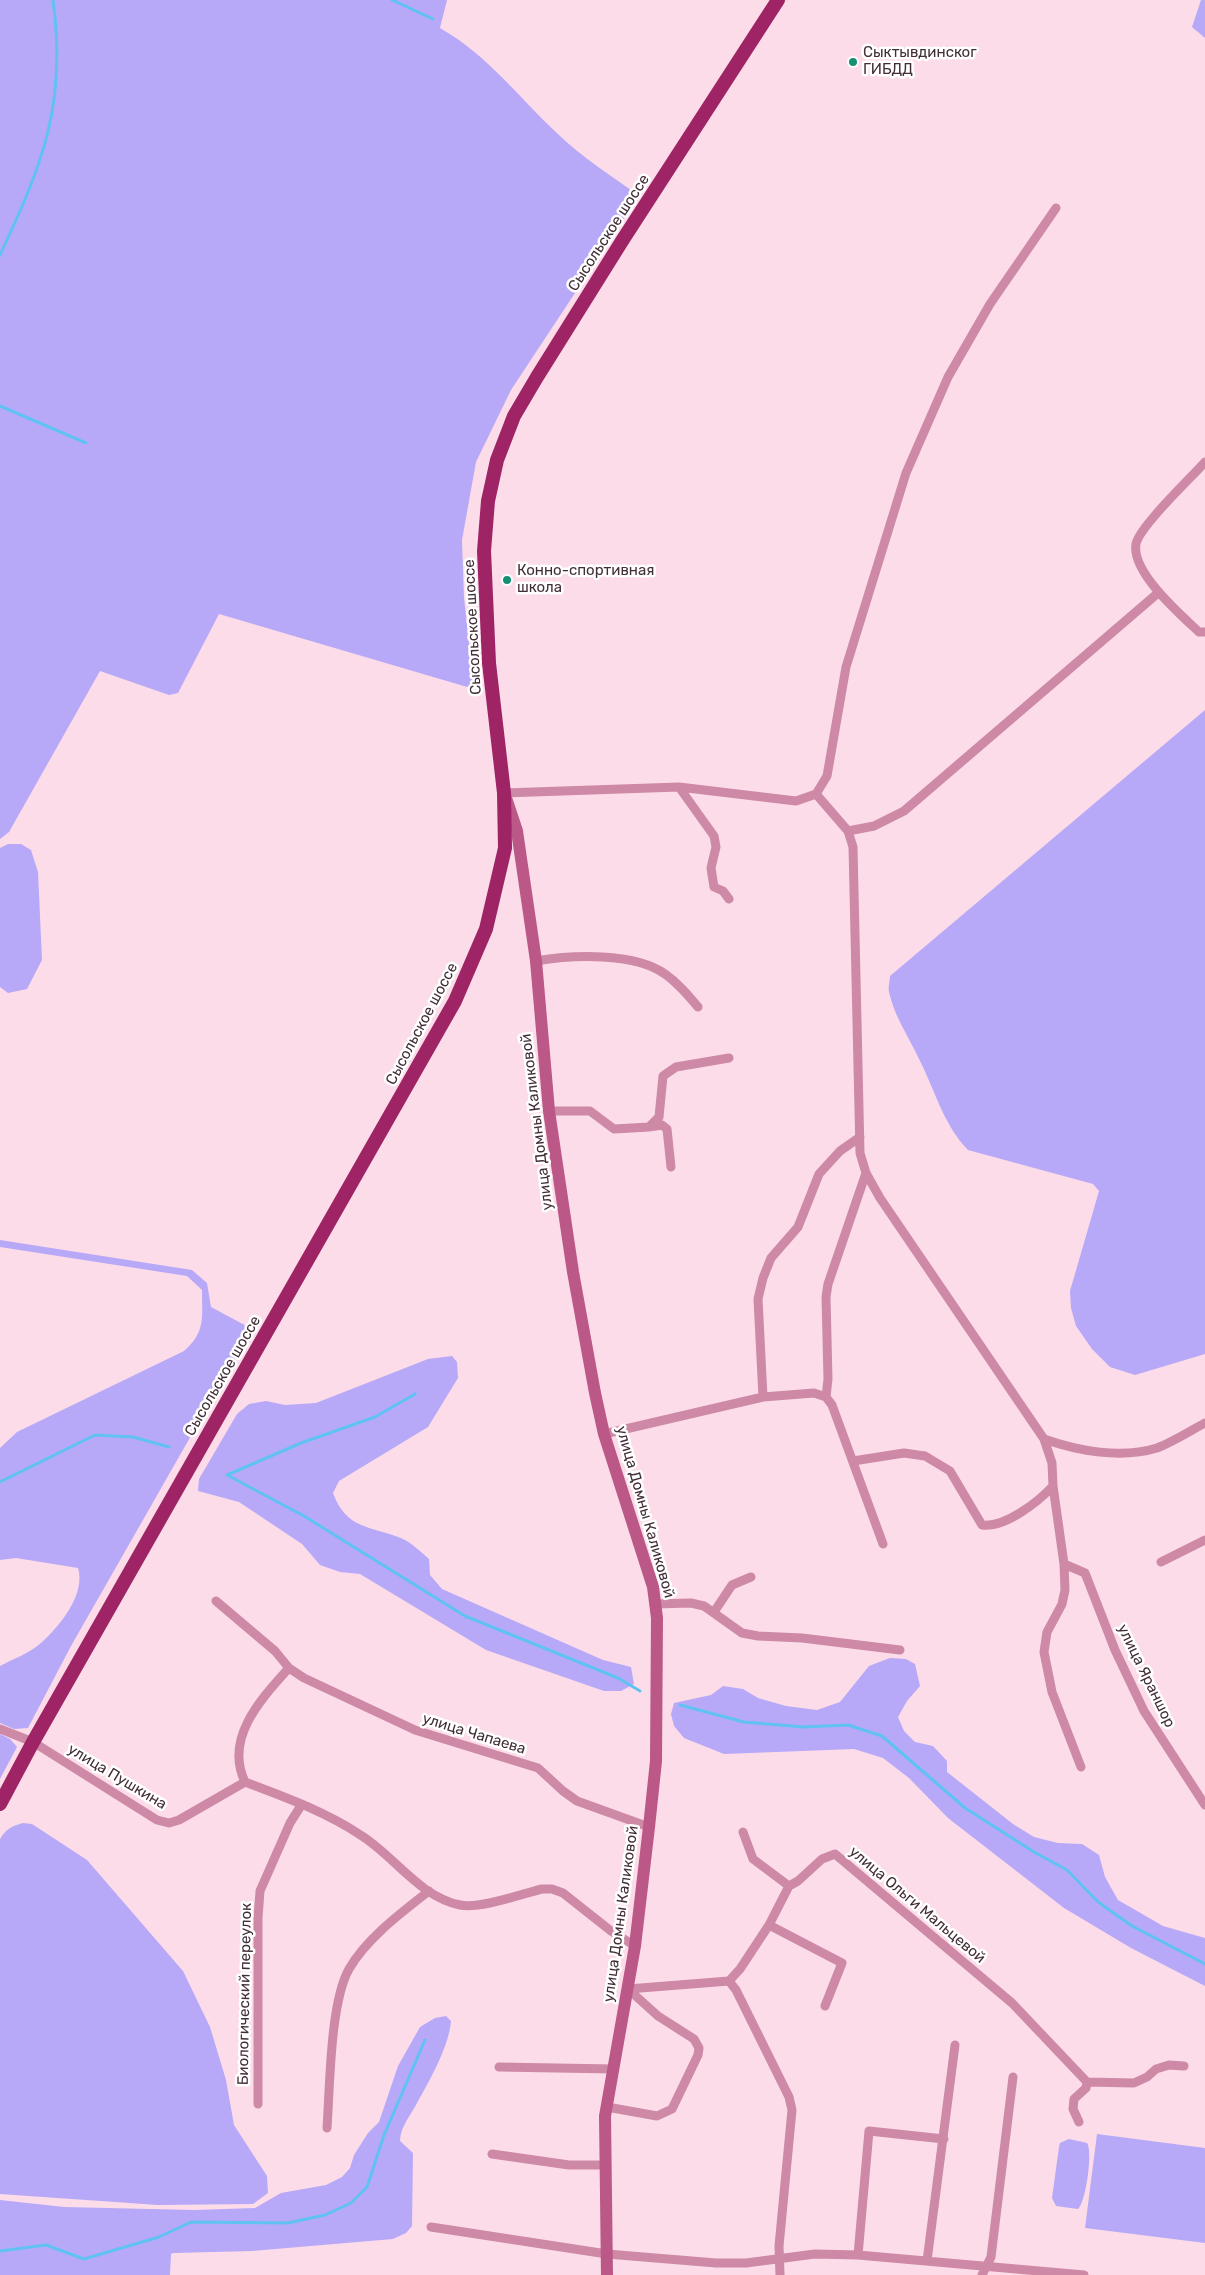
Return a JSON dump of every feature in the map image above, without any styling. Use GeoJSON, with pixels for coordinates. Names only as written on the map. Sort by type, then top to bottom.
{"type":"FeatureCollection","features":[{"type":"Feature","properties":{"kind":"highway","name":"Сысольское шоссе"},"geometry":{"type":"LineString","coordinates":[[0,1804],[33,1742],[455,1001],[486,929],[505,848],[504,794],[489,663],[484,551],[488,501],[498,460],[514,416],[536,377],[778,0]]}},
{"type":"Feature","properties":{"kind":"main road","name":"улица Домны Каликовой"},"geometry":{"type":"LineString","coordinates":[[504,794],[517,831],[536,961],[549,1111],[573,1272],[604,1434],[653,1587],[655,1604],[658,1664],[656,1761],[635,1946],[605,2116],[607,2275]]}},
{"type":"Feature","properties":{"kind":"street"},"geometry":{"type":"LineString","coordinates":[[504,794],[679,787],[796,801],[816,794],[828,776],[846,667],[906,473],[948,376],[990,304],[1056,208]]}},
{"type":"Feature","properties":{"kind":"street"},"geometry":{"type":"LineString","coordinates":[[1205,462],[1144,529],[1136,543],[1136,556],[1158,593],[1199,632],[1205,632]]}},
{"type":"Feature","properties":{"kind":"street"},"geometry":{"type":"LineString","coordinates":[[848,830],[874,826],[904,811],[1158,593]]}},
{"type":"Feature","properties":{"kind":"street"},"geometry":{"type":"LineString","coordinates":[[679,787],[714,836],[716,847],[711,868],[714,887],[724,891],[729,899]]}},
{"type":"Feature","properties":{"kind":"street"},"geometry":{"type":"LineString","coordinates":[[816,794],[848,830],[853,848],[860,1153],[866,1173],[880,1198],[1044,1439],[1052,1463],[1052,1486],[1064,1564],[1063,1597],[1047,1632],[1044,1652],[1052,1692],[1081,1767]]}},
{"type":"Feature","properties":{"kind":"street"},"geometry":{"type":"LineString","coordinates":[[536,961],[590,956],[646,964],[665,974],[698,1007]]}},
{"type":"Feature","properties":{"kind":"street"},"geometry":{"type":"LineString","coordinates":[[649,1127],[659,1117],[663,1076],[676,1067],[729,1058]]}},
{"type":"Feature","properties":{"kind":"street"},"geometry":{"type":"LineString","coordinates":[[549,1111],[590,1112],[614,1129],[662,1125],[667,1129],[671,1167]]}},
{"type":"Feature","properties":{"kind":"street"},"geometry":{"type":"LineString","coordinates":[[763,1397],[758,1299],[763,1278],[771,1258],[798,1227],[819,1174],[840,1151],[860,1137]]}},
{"type":"Feature","properties":{"kind":"street"},"geometry":{"type":"LineString","coordinates":[[826,1397],[828,1379],[826,1297],[828,1284],[866,1173]]}},
{"type":"Feature","properties":{"kind":"street"},"geometry":{"type":"LineString","coordinates":[[604,1434],[763,1397],[814,1393],[826,1397],[832,1405],[883,1544]]}},
{"type":"Feature","properties":{"kind":"street"},"geometry":{"type":"LineString","coordinates":[[1044,1439],[1072,1449],[1115,1453],[1157,1448],[1205,1422]]}},
{"type":"Feature","properties":{"kind":"street"},"geometry":{"type":"LineString","coordinates":[[853,1461],[904,1453],[925,1456],[950,1471],[974,1513],[982,1524],[989,1526],[1022,1512],[1040,1499],[1052,1486]]}},
{"type":"Feature","properties":{"kind":"street"},"geometry":{"type":"LineString","coordinates":[[1161,1562],[1205,1540]]}},
{"type":"Feature","properties":{"kind":"street","name":"улица Яраншор"},"geometry":{"type":"LineString","coordinates":[[1064,1564],[1085,1573],[1115,1650],[1144,1711],[1205,1805]]}},
{"type":"Feature","properties":{"kind":"street"},"geometry":{"type":"LineString","coordinates":[[714,1612],[732,1585],[750,1577]]}},
{"type":"Feature","properties":{"kind":"street"},"geometry":{"type":"LineString","coordinates":[[216,1601],[275,1651],[288,1668],[259,1702],[246,1722],[240,1747],[240,1771],[245,1782],[302,1804],[362,1836],[428,1891],[444,1900],[462,1906],[552,1889],[563,1893],[611,1931],[635,1946]]}},
{"type":"Feature","properties":{"kind":"street"},"geometry":{"type":"LineString","coordinates":[[655,1604],[691,1603],[704,1606],[742,1632],[758,1636],[802,1638],[900,1650]]}},
{"type":"Feature","properties":{"kind":"street","name":"улица Чапаева"},"geometry":{"type":"LineString","coordinates":[[288,1668],[304,1678],[415,1730],[538,1768],[563,1791],[577,1800],[649,1827]]}},
{"type":"Feature","properties":{"kind":"street"},"geometry":{"type":"LineString","coordinates":[[0,1729],[33,1742]]}},
{"type":"Feature","properties":{"kind":"street","name":"улица Пушкина"},"geometry":{"type":"LineString","coordinates":[[33,1742],[157,1820],[169,1823],[179,1820],[245,1782]]}},
{"type":"Feature","properties":{"kind":"street","name":"Биологический переулок"},"geometry":{"type":"LineString","coordinates":[[258,2104],[258,1918],[260,1891],[290,1823],[302,1804]]}},
{"type":"Feature","properties":{"kind":"street"},"geometry":{"type":"LineString","coordinates":[[743,1832],[753,1859],[789,1886]]}},
{"type":"Feature","properties":{"kind":"street","name":"улица Ольги Мальцевой"},"geometry":{"type":"LineString","coordinates":[[729,1982],[769,1925],[789,1886],[798,1881],[822,1859],[835,1854],[1012,2003],[1088,2082]]}},
{"type":"Feature","properties":{"kind":"street"},"geometry":{"type":"LineString","coordinates":[[327,2128],[338,1995],[349,1969],[364,1948],[428,1891]]}},
{"type":"Feature","properties":{"kind":"street"},"geometry":{"type":"LineString","coordinates":[[769,1925],[842,1963],[825,2006]]}},
{"type":"Feature","properties":{"kind":"street"},"geometry":{"type":"LineString","coordinates":[[628,1989],[729,1982],[736,1990],[789,2096],[792,2110],[779,2259],[780,2275]]}},
{"type":"Feature","properties":{"kind":"street"},"geometry":{"type":"LineString","coordinates":[[607,2107],[657,2116],[672,2109],[698,2055],[699,2048],[694,2040],[658,2016],[628,1989]]}},
{"type":"Feature","properties":{"kind":"street"},"geometry":{"type":"LineString","coordinates":[[927,2261],[955,2045]]}},
{"type":"Feature","properties":{"kind":"street"},"geometry":{"type":"LineString","coordinates":[[1079,2122],[1073,2110],[1074,2099],[1086,2088],[1088,2082],[1134,2083],[1147,2077],[1156,2069],[1169,2065],[1184,2066]]}},
{"type":"Feature","properties":{"kind":"street"},"geometry":{"type":"LineString","coordinates":[[499,2067],[614,2069]]}},
{"type":"Feature","properties":{"kind":"street"},"geometry":{"type":"LineString","coordinates":[[982,2275],[991,2258],[1013,2077]]}},
{"type":"Feature","properties":{"kind":"street"},"geometry":{"type":"LineString","coordinates":[[858,2255],[869,2131],[944,2138]]}},
{"type":"Feature","properties":{"kind":"street"},"geometry":{"type":"LineString","coordinates":[[492,2154],[569,2165],[605,2165]]}},
{"type":"Feature","properties":{"kind":"street"},"geometry":{"type":"LineString","coordinates":[[431,2227],[607,2254],[716,2263],[746,2263],[815,2254],[858,2255],[1084,2275]]}},
{"type":"Feature","properties":{"kind":"shaded area"},"geometry":{"type":"Polygon","coordinates":[[[0,0],[447,0],[440,28],[474,51],[568,143],[639,196],[511,390],[476,462],[462,540],[464,598],[474,689],[219,614],[178,693],[169,695],[100,671],[9,832],[0,839],[0,0]]]}},
{"type":"Feature","properties":{"kind":"shaded area"},"geometry":{"type":"Polygon","coordinates":[[[1201,0],[1205,0],[1205,38],[1192,27],[1201,0]]]}},
{"type":"Feature","properties":{"kind":"shaded area"},"geometry":{"type":"Polygon","coordinates":[[[1205,710],[1205,1354],[1135,1375],[1110,1367],[1092,1349],[1076,1326],[1071,1308],[1070,1291],[1099,1191],[1093,1184],[968,1150],[959,1140],[946,1118],[894,1009],[889,992],[890,976],[1205,710]]]}},
{"type":"Feature","properties":{"kind":"shaded area"},"geometry":{"type":"Polygon","coordinates":[[[8,844],[21,844],[31,850],[38,872],[42,960],[27,989],[8,993],[0,987],[0,848],[8,844]]]}},
{"type":"Feature","properties":{"kind":"shaded area"},"geometry":{"type":"Polygon","coordinates":[[[0,1240],[192,1270],[207,1283],[211,1307],[252,1329],[71,1646],[28,1728],[14,1729],[0,1723],[0,1666],[37,1647],[56,1628],[75,1599],[79,1578],[78,1568],[16,1558],[0,1560],[0,1448],[17,1432],[184,1351],[196,1337],[201,1324],[202,1290],[187,1276],[0,1247],[0,1240]]]}},
{"type":"Feature","properties":{"kind":"shaded area"},"geometry":{"type":"Polygon","coordinates":[[[452,1356],[457,1362],[458,1378],[428,1427],[339,1481],[333,1493],[338,1505],[352,1520],[369,1528],[401,1538],[416,1547],[429,1559],[430,1575],[442,1589],[603,1660],[631,1667],[634,1684],[621,1691],[604,1691],[486,1650],[360,1574],[340,1572],[320,1565],[302,1544],[239,1502],[198,1491],[199,1479],[237,1414],[249,1404],[266,1401],[285,1405],[316,1403],[428,1359],[452,1356]]]}},
{"type":"Feature","properties":{"kind":"shaded area"},"geometry":{"type":"Polygon","coordinates":[[[890,1658],[906,1659],[915,1664],[920,1686],[907,1701],[898,1717],[904,1731],[915,1742],[933,1746],[947,1761],[947,1772],[1013,1824],[1034,1837],[1058,1843],[1082,1844],[1099,1855],[1105,1877],[1118,1900],[1163,1926],[1205,1938],[1205,1986],[1131,1948],[1064,1908],[948,1818],[909,1778],[883,1758],[854,1749],[724,1754],[684,1738],[674,1726],[671,1714],[674,1703],[711,1695],[723,1686],[743,1689],[758,1698],[786,1706],[817,1710],[840,1702],[869,1666],[890,1658]]]}},
{"type":"Feature","properties":{"kind":"shaded area"},"geometry":{"type":"Polygon","coordinates":[[[0,1734],[10,1739],[17,1747],[0,1779],[0,1734]]]}},
{"type":"Feature","properties":{"kind":"shaded area"},"geometry":{"type":"Polygon","coordinates":[[[23,1823],[32,1824],[87,1860],[183,1971],[210,2027],[226,2080],[234,2125],[267,2176],[268,2193],[253,2204],[158,2205],[0,2194],[0,1839],[10,1828],[23,1823]]]}},
{"type":"Feature","properties":{"kind":"shaded area"},"geometry":{"type":"Polygon","coordinates":[[[446,2016],[451,2021],[443,2052],[400,2136],[400,2141],[413,2153],[412,2226],[406,2233],[393,2239],[252,2251],[173,2253],[171,2254],[170,2275],[0,2275],[0,2200],[64,2207],[194,2210],[255,2208],[281,2193],[326,2185],[342,2177],[350,2168],[354,2155],[368,2133],[379,2122],[398,2066],[420,2027],[435,2018],[446,2016]]]}},
{"type":"Feature","properties":{"kind":"shaded area"},"geometry":{"type":"Polygon","coordinates":[[[1097,2134],[1205,2148],[1205,2243],[1085,2228],[1097,2134]]]}},
{"type":"Feature","properties":{"kind":"shaded area"},"geometry":{"type":"Polygon","coordinates":[[[1069,2139],[1087,2143],[1089,2148],[1086,2187],[1084,2197],[1078,2209],[1056,2206],[1052,2198],[1060,2143],[1069,2139]]]}},
{"type":"Feature","properties":{"kind":"waterway"},"geometry":{"type":"LineString","coordinates":[[0,255],[28,191],[48,132],[54,102],[57,71],[57,37],[53,0]]}},
{"type":"Feature","properties":{"kind":"waterway"},"geometry":{"type":"LineString","coordinates":[[392,0],[433,19]]}},
{"type":"Feature","properties":{"kind":"waterway"},"geometry":{"type":"LineString","coordinates":[[0,406],[86,443]]}},
{"type":"Feature","properties":{"kind":"waterway"},"geometry":{"type":"LineString","coordinates":[[227,1475],[301,1443],[375,1417],[415,1394]]}},
{"type":"Feature","properties":{"kind":"waterway"},"geometry":{"type":"LineString","coordinates":[[0,1482],[95,1435],[133,1437],[169,1447]]}},
{"type":"Feature","properties":{"kind":"waterway"},"geometry":{"type":"LineString","coordinates":[[227,1475],[304,1516],[465,1616],[618,1678],[640,1691]]}},
{"type":"Feature","properties":{"kind":"waterway"},"geometry":{"type":"LineString","coordinates":[[680,1705],[744,1722],[804,1727],[848,1725],[882,1736],[965,1808],[1034,1852],[1067,1870],[1098,1902],[1132,1926],[1205,1964]]}},
{"type":"Feature","properties":{"kind":"waterway"},"geometry":{"type":"LineString","coordinates":[[0,2251],[46,2245],[84,2259],[159,2237],[191,2222],[288,2223],[325,2215],[351,2203],[367,2187],[384,2135],[425,2040]]}},
{"type":"Feature","properties":{"kind":"place","name":"Сыктывдинског ГИБДД"},"geometry":{"type":"Point","coordinates":[853,62]}},
{"type":"Feature","properties":{"kind":"place","name":"Конно-спортивная школа"},"geometry":{"type":"Point","coordinates":[507,580]}}]}
